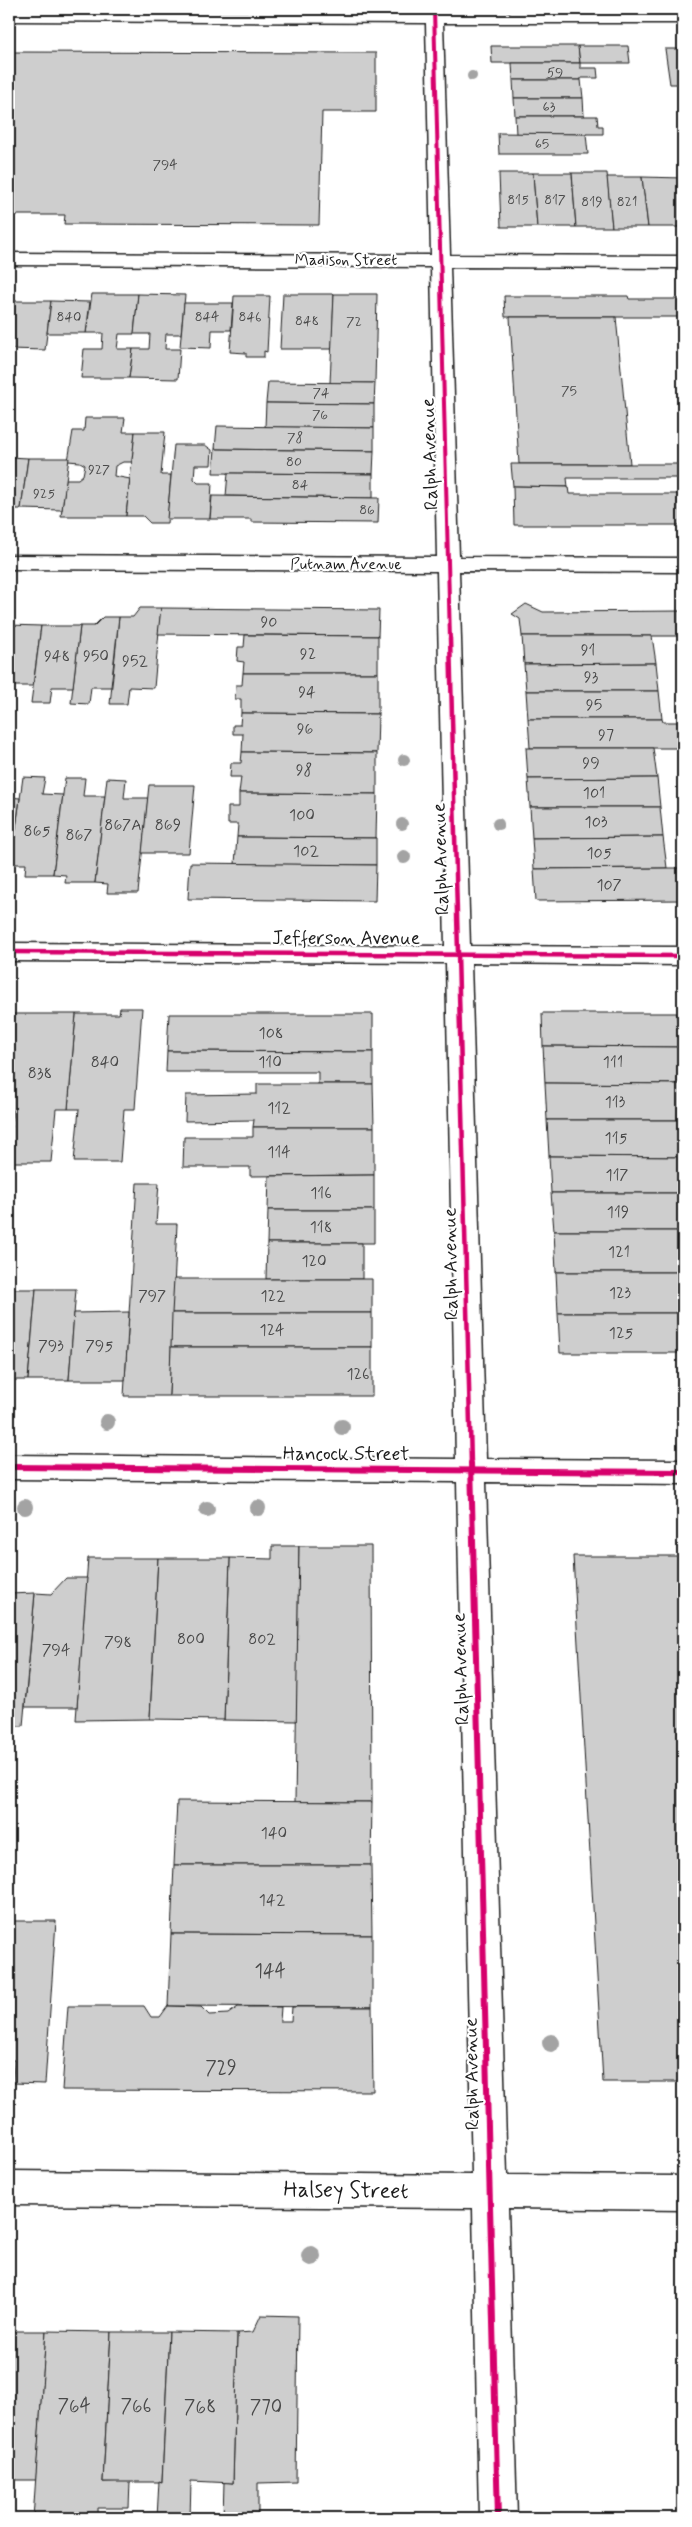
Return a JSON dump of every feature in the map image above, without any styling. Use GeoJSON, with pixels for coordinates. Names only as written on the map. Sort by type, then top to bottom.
{"type":"FeatureCollection","features":[{"type":"Feature","properties":{"kind":"street"},"geometry":{"type":"LineString","coordinates":[[9,16],[434,13],[683,18]]}},
{"type":"Feature","properties":{"kind":"street","name":"Ralph Avenue"},"geometry":{"type":"LineString","coordinates":[[434,13],[498,2518]]}},
{"type":"Feature","properties":{"kind":"street","name":"Madison Street"},"geometry":{"type":"LineString","coordinates":[[9,259],[683,262]]}},
{"type":"Feature","properties":{"kind":"street","name":"Putnam Avenue"},"geometry":{"type":"LineString","coordinates":[[9,562],[683,565]]}},
{"type":"Feature","properties":{"kind":"street","name":"Jefferson Avenue"},"geometry":{"type":"LineString","coordinates":[[9,952],[683,956]]}},
{"type":"Feature","properties":{"kind":"street","name":"Hancock Street"},"geometry":{"type":"LineString","coordinates":[[9,1467],[683,1472]]}},
{"type":"Feature","properties":{"kind":"street","name":"Halsey Street"},"geometry":{"type":"LineString","coordinates":[[9,2188],[683,2193]]}},
{"type":"Feature","properties":{"kind":"building"},"geometry":{"type":"Polygon","coordinates":[[[491,46],[578,46],[580,63],[492,63],[491,46]]]}},
{"type":"Feature","properties":{"kind":"building"},"geometry":{"type":"Polygon","coordinates":[[[578,46],[628,46],[630,63],[580,63],[578,46]]]}},
{"type":"Feature","properties":{"kind":"building"},"geometry":{"type":"Polygon","coordinates":[[[665,49],[683,49],[683,84],[670,84],[665,49]]]}},
{"type":"Feature","properties":{"kind":"building"},"geometry":{"type":"Polygon","coordinates":[[[9,52],[376,53],[376,112],[322,112],[319,225],[64,224],[65,215],[9,215],[9,52]]]}},
{"type":"Feature","properties":{"kind":"building"},"geometry":{"type":"Polygon","coordinates":[[[512,63],[580,63],[580,68],[597,68],[598,78],[581,78],[581,80],[513,80],[512,63]]]}},
{"type":"Feature","properties":{"kind":"building"},"geometry":{"type":"Polygon","coordinates":[[[513,80],[581,80],[583,98],[514,98],[513,80]]]}},
{"type":"Feature","properties":{"kind":"building"},"geometry":{"type":"Polygon","coordinates":[[[514,98],[583,98],[584,116],[515,116],[514,98]]]}},
{"type":"Feature","properties":{"kind":"building"},"geometry":{"type":"Polygon","coordinates":[[[515,116],[597,116],[598,126],[603,126],[603,134],[516,134],[515,116]]]}},
{"type":"Feature","properties":{"kind":"building"},"geometry":{"type":"Polygon","coordinates":[[[498,133],[586,134],[588,154],[499,154],[498,133]]]}},
{"type":"Feature","properties":{"kind":"building"},"geometry":{"type":"Polygon","coordinates":[[[499,173],[533,173],[537,227],[501,227],[499,173]]]}},
{"type":"Feature","properties":{"kind":"building"},"geometry":{"type":"Polygon","coordinates":[[[533,173],[572,173],[576,227],[537,227],[533,173]]]}},
{"type":"Feature","properties":{"kind":"building"},"geometry":{"type":"Polygon","coordinates":[[[572,173],[607,173],[612,227],[576,227],[572,173]]]}},
{"type":"Feature","properties":{"kind":"building"},"geometry":{"type":"Polygon","coordinates":[[[607,177],[642,177],[648,227],[612,227],[607,177]]]}},
{"type":"Feature","properties":{"kind":"building"},"geometry":{"type":"Polygon","coordinates":[[[642,177],[683,178],[683,227],[648,227],[642,177]]]}},
{"type":"Feature","properties":{"kind":"building"},"geometry":{"type":"Polygon","coordinates":[[[92,294],[138,294],[134,334],[119,334],[117,349],[133,349],[129,378],[81,378],[84,349],[102,349],[103,333],[86,333],[92,294]]]}},
{"type":"Feature","properties":{"kind":"building"},"geometry":{"type":"Polygon","coordinates":[[[138,294],[185,295],[181,334],[166,334],[165,349],[180,349],[178,379],[129,378],[133,349],[149,349],[150,334],[134,334],[138,294]]]}},
{"type":"Feature","properties":{"kind":"building"},"geometry":{"type":"Polygon","coordinates":[[[283,294],[334,294],[332,349],[280,349],[283,294]]]}},
{"type":"Feature","properties":{"kind":"building"},"geometry":{"type":"Polygon","coordinates":[[[334,294],[377,294],[375,383],[330,383],[334,294]]]}},
{"type":"Feature","properties":{"kind":"building"},"geometry":{"type":"Polygon","coordinates":[[[234,296],[270,296],[267,352],[264,351],[264,357],[246,357],[246,353],[230,352],[234,296]]]}},
{"type":"Feature","properties":{"kind":"building"},"geometry":{"type":"Polygon","coordinates":[[[504,296],[628,296],[629,299],[683,299],[683,317],[505,317],[504,296]]]}},
{"type":"Feature","properties":{"kind":"building"},"geometry":{"type":"Polygon","coordinates":[[[12,301],[51,301],[45,350],[9,349],[9,323],[12,301]]]}},
{"type":"Feature","properties":{"kind":"building"},"geometry":{"type":"Polygon","coordinates":[[[51,301],[90,302],[86,333],[47,333],[51,301]]]}},
{"type":"Feature","properties":{"kind":"building"},"geometry":{"type":"Polygon","coordinates":[[[184,303],[233,303],[231,330],[212,330],[211,348],[180,347],[184,303]]]}},
{"type":"Feature","properties":{"kind":"building"},"geometry":{"type":"Polygon","coordinates":[[[510,317],[616,317],[630,464],[519,464],[510,317]]]}},
{"type":"Feature","properties":{"kind":"building"},"geometry":{"type":"Polygon","coordinates":[[[268,382],[375,383],[374,404],[266,403],[268,382]]]}},
{"type":"Feature","properties":{"kind":"building"},"geometry":{"type":"Polygon","coordinates":[[[266,403],[374,404],[374,428],[265,427],[266,403]]]}},
{"type":"Feature","properties":{"kind":"building"},"geometry":{"type":"Polygon","coordinates":[[[85,418],[125,418],[123,432],[135,432],[132,462],[123,462],[115,466],[114,476],[130,479],[126,516],[61,516],[66,479],[78,479],[83,475],[85,465],[80,462],[68,461],[73,431],[84,431],[85,418]]]}},
{"type":"Feature","properties":{"kind":"building"},"geometry":{"type":"Polygon","coordinates":[[[217,426],[374,428],[374,451],[215,449],[217,426]]]}},
{"type":"Feature","properties":{"kind":"building"},"geometry":{"type":"Polygon","coordinates":[[[135,432],[165,432],[161,475],[171,475],[167,523],[150,523],[143,516],[126,516],[135,432]]]}},
{"type":"Feature","properties":{"kind":"building"},"geometry":{"type":"Polygon","coordinates":[[[174,445],[205,445],[212,450],[211,465],[195,465],[194,479],[198,483],[212,483],[210,519],[167,519],[174,445]]]}},
{"type":"Feature","properties":{"kind":"building"},"geometry":{"type":"Polygon","coordinates":[[[215,449],[374,451],[373,474],[213,473],[215,449]]]}},
{"type":"Feature","properties":{"kind":"building"},"geometry":{"type":"Polygon","coordinates":[[[9,457],[28,458],[21,509],[9,509],[9,457]]]}},
{"type":"Feature","properties":{"kind":"building"},"geometry":{"type":"Polygon","coordinates":[[[28,458],[69,458],[62,510],[21,509],[28,458]]]}},
{"type":"Feature","properties":{"kind":"building"},"geometry":{"type":"Polygon","coordinates":[[[511,464],[683,464],[683,478],[567,478],[568,487],[513,486],[511,464]]]}},
{"type":"Feature","properties":{"kind":"building"},"geometry":{"type":"Polygon","coordinates":[[[228,473],[373,474],[373,498],[226,496],[228,473]]]}},
{"type":"Feature","properties":{"kind":"building"},"geometry":{"type":"Polygon","coordinates":[[[513,486],[568,487],[569,494],[683,494],[683,525],[514,525],[513,486]]]}},
{"type":"Feature","properties":{"kind":"building"},"geometry":{"type":"Polygon","coordinates":[[[212,496],[379,498],[378,523],[251,522],[251,519],[210,519],[212,496]]]}},
{"type":"Feature","properties":{"kind":"building"},"geometry":{"type":"Polygon","coordinates":[[[526,604],[543,612],[683,611],[683,636],[522,636],[520,619],[512,614],[526,604]]]}},
{"type":"Feature","properties":{"kind":"building"},"geometry":{"type":"Polygon","coordinates":[[[140,608],[161,608],[154,688],[129,687],[127,704],[110,704],[119,617],[133,617],[140,608]]]}},
{"type":"Feature","properties":{"kind":"building"},"geometry":{"type":"Polygon","coordinates":[[[161,608],[379,610],[378,636],[158,634],[161,608]]]}},
{"type":"Feature","properties":{"kind":"building"},"geometry":{"type":"Polygon","coordinates":[[[103,617],[119,617],[111,687],[91,687],[89,704],[71,703],[80,626],[94,626],[103,617]]]}},
{"type":"Feature","properties":{"kind":"building"},"geometry":{"type":"Polygon","coordinates":[[[9,625],[41,626],[33,686],[12,686],[9,703],[9,625]]]}},
{"type":"Feature","properties":{"kind":"building"},"geometry":{"type":"Polygon","coordinates":[[[41,626],[80,626],[73,687],[52,687],[50,703],[31,703],[41,626]]]}},
{"type":"Feature","properties":{"kind":"building"},"geometry":{"type":"Polygon","coordinates":[[[245,635],[378,636],[378,673],[243,673],[244,662],[237,661],[238,647],[244,647],[245,635]]]}},
{"type":"Feature","properties":{"kind":"building"},"geometry":{"type":"Polygon","coordinates":[[[522,636],[652,636],[656,663],[524,664],[522,636]]]}},
{"type":"Feature","properties":{"kind":"building"},"geometry":{"type":"Polygon","coordinates":[[[656,663],[659,691],[526,691],[524,664],[656,663]]]}},
{"type":"Feature","properties":{"kind":"building"},"geometry":{"type":"Polygon","coordinates":[[[243,673],[378,673],[378,714],[241,713],[241,699],[235,699],[236,685],[242,685],[243,673]]]}},
{"type":"Feature","properties":{"kind":"building"},"geometry":{"type":"Polygon","coordinates":[[[526,691],[659,691],[662,719],[528,719],[526,691]]]}},
{"type":"Feature","properties":{"kind":"building"},"geometry":{"type":"Polygon","coordinates":[[[241,713],[378,714],[377,753],[242,752],[243,734],[233,734],[233,725],[240,725],[241,713]]]}},
{"type":"Feature","properties":{"kind":"building"},"geometry":{"type":"Polygon","coordinates":[[[528,719],[662,719],[663,722],[683,722],[683,748],[530,748],[528,719]]]}},
{"type":"Feature","properties":{"kind":"building"},"geometry":{"type":"Polygon","coordinates":[[[526,748],[653,748],[657,778],[528,779],[526,748]]]}},
{"type":"Feature","properties":{"kind":"building"},"geometry":{"type":"Polygon","coordinates":[[[242,752],[377,753],[377,794],[239,793],[241,777],[230,777],[231,763],[241,763],[242,752]]]}},
{"type":"Feature","properties":{"kind":"building"},"geometry":{"type":"Polygon","coordinates":[[[23,777],[45,778],[42,794],[63,795],[53,874],[25,874],[26,864],[11,864],[23,777]]]}},
{"type":"Feature","properties":{"kind":"building"},"geometry":{"type":"Polygon","coordinates":[[[65,778],[85,778],[83,796],[105,796],[95,883],[65,883],[66,875],[53,874],[65,778]]]}},
{"type":"Feature","properties":{"kind":"building"},"geometry":{"type":"Polygon","coordinates":[[[107,778],[126,779],[124,798],[148,798],[138,893],[107,893],[108,884],[95,883],[107,778]]]}},
{"type":"Feature","properties":{"kind":"building"},"geometry":{"type":"Polygon","coordinates":[[[657,778],[660,807],[530,807],[528,779],[657,778]]]}},
{"type":"Feature","properties":{"kind":"building"},"geometry":{"type":"Polygon","coordinates":[[[149,785],[195,785],[189,853],[142,853],[149,785]]]}},
{"type":"Feature","properties":{"kind":"building"},"geometry":{"type":"Polygon","coordinates":[[[239,793],[377,794],[376,838],[237,837],[238,824],[228,824],[228,807],[239,807],[239,793]]]}},
{"type":"Feature","properties":{"kind":"building"},"geometry":{"type":"Polygon","coordinates":[[[9,797],[20,798],[11,864],[9,864],[9,797]]]}},
{"type":"Feature","properties":{"kind":"building"},"geometry":{"type":"Polygon","coordinates":[[[530,807],[660,807],[663,837],[532,838],[530,807]]]}},
{"type":"Feature","properties":{"kind":"building"},"geometry":{"type":"Polygon","coordinates":[[[237,837],[376,838],[376,865],[235,864],[237,837]]]}},
{"type":"Feature","properties":{"kind":"building"},"geometry":{"type":"Polygon","coordinates":[[[663,837],[667,868],[534,869],[532,838],[663,837]]]}},
{"type":"Feature","properties":{"kind":"building"},"geometry":{"type":"Polygon","coordinates":[[[190,863],[376,865],[375,901],[188,899],[190,863]]]}},
{"type":"Feature","properties":{"kind":"building"},"geometry":{"type":"Polygon","coordinates":[[[683,868],[683,900],[536,901],[534,869],[683,868]]]}},
{"type":"Feature","properties":{"kind":"building"},"geometry":{"type":"Polygon","coordinates":[[[120,1008],[142,1008],[135,1109],[124,1109],[120,1162],[74,1162],[79,1109],[68,1109],[76,1014],[119,1014],[120,1008]]]}},
{"type":"Feature","properties":{"kind":"building"},"geometry":{"type":"Polygon","coordinates":[[[542,1013],[677,1013],[680,1047],[543,1046],[542,1013]]]}},
{"type":"Feature","properties":{"kind":"building"},"geometry":{"type":"Polygon","coordinates":[[[11,1014],[76,1014],[68,1109],[56,1109],[51,1162],[9,1162],[12,1109],[9,1109],[9,1037],[11,1014]]]}},
{"type":"Feature","properties":{"kind":"building"},"geometry":{"type":"Polygon","coordinates":[[[169,1014],[373,1014],[373,1052],[167,1051],[169,1014]]]}},
{"type":"Feature","properties":{"kind":"building"},"geometry":{"type":"Polygon","coordinates":[[[677,1016],[683,1016],[683,1047],[680,1047],[677,1016]]]}},
{"type":"Feature","properties":{"kind":"building"},"geometry":{"type":"Polygon","coordinates":[[[543,1046],[680,1047],[683,1084],[545,1083],[543,1046]]]}},
{"type":"Feature","properties":{"kind":"building"},"geometry":{"type":"Polygon","coordinates":[[[167,1051],[373,1052],[373,1084],[318,1084],[318,1072],[166,1072],[167,1051]]]}},
{"type":"Feature","properties":{"kind":"building"},"geometry":{"type":"Polygon","coordinates":[[[545,1083],[683,1084],[683,1120],[547,1120],[545,1083]]]}},
{"type":"Feature","properties":{"kind":"building"},"geometry":{"type":"Polygon","coordinates":[[[257,1084],[373,1084],[374,1127],[253,1127],[254,1120],[185,1121],[186,1095],[257,1094],[257,1084]]]}},
{"type":"Feature","properties":{"kind":"building"},"geometry":{"type":"Polygon","coordinates":[[[547,1120],[683,1120],[683,1157],[549,1156],[547,1120]]]}},
{"type":"Feature","properties":{"kind":"building"},"geometry":{"type":"Polygon","coordinates":[[[253,1127],[374,1127],[374,1175],[250,1176],[250,1167],[183,1167],[184,1137],[253,1137],[253,1127]]]}},
{"type":"Feature","properties":{"kind":"building"},"geometry":{"type":"Polygon","coordinates":[[[549,1156],[683,1157],[683,1193],[551,1193],[549,1156]]]}},
{"type":"Feature","properties":{"kind":"building"},"geometry":{"type":"Polygon","coordinates":[[[374,1175],[374,1210],[268,1210],[269,1176],[374,1175]]]}},
{"type":"Feature","properties":{"kind":"building"},"geometry":{"type":"Polygon","coordinates":[[[137,1183],[159,1183],[156,1224],[177,1224],[169,1396],[124,1396],[137,1183]]]}},
{"type":"Feature","properties":{"kind":"building"},"geometry":{"type":"Polygon","coordinates":[[[551,1193],[683,1193],[683,1231],[554,1231],[551,1193]]]}},
{"type":"Feature","properties":{"kind":"building"},"geometry":{"type":"Polygon","coordinates":[[[268,1210],[374,1210],[374,1243],[267,1243],[268,1210]]]}},
{"type":"Feature","properties":{"kind":"building"},"geometry":{"type":"Polygon","coordinates":[[[554,1231],[683,1231],[683,1272],[556,1272],[554,1231]]]}},
{"type":"Feature","properties":{"kind":"building"},"geometry":{"type":"Polygon","coordinates":[[[267,1243],[362,1243],[362,1279],[266,1279],[267,1243]]]}},
{"type":"Feature","properties":{"kind":"building"},"geometry":{"type":"Polygon","coordinates":[[[556,1272],[683,1272],[683,1313],[558,1313],[556,1272]]]}},
{"type":"Feature","properties":{"kind":"building"},"geometry":{"type":"Polygon","coordinates":[[[174,1279],[372,1279],[372,1313],[172,1313],[174,1279]]]}},
{"type":"Feature","properties":{"kind":"building"},"geometry":{"type":"Polygon","coordinates":[[[9,1289],[36,1289],[28,1380],[9,1380],[9,1289]]]}},
{"type":"Feature","properties":{"kind":"building"},"geometry":{"type":"Polygon","coordinates":[[[36,1289],[76,1289],[69,1380],[28,1380],[36,1289]]]}},
{"type":"Feature","properties":{"kind":"building"},"geometry":{"type":"Polygon","coordinates":[[[129,1312],[125,1380],[69,1380],[74,1313],[129,1312]]]}},
{"type":"Feature","properties":{"kind":"building"},"geometry":{"type":"Polygon","coordinates":[[[172,1313],[372,1313],[372,1347],[171,1347],[172,1313]]]}},
{"type":"Feature","properties":{"kind":"building"},"geometry":{"type":"Polygon","coordinates":[[[558,1313],[683,1313],[683,1353],[560,1353],[558,1313]]]}},
{"type":"Feature","properties":{"kind":"building"},"geometry":{"type":"Polygon","coordinates":[[[171,1347],[372,1347],[372,1396],[169,1396],[171,1347]]]}},
{"type":"Feature","properties":{"kind":"building"},"geometry":{"type":"Polygon","coordinates":[[[272,1546],[299,1546],[297,1721],[224,1720],[230,1558],[272,1559],[272,1546]]]}},
{"type":"Feature","properties":{"kind":"building"},"geometry":{"type":"Polygon","coordinates":[[[299,1546],[371,1546],[372,1802],[295,1802],[299,1546]]]}},
{"type":"Feature","properties":{"kind":"building"},"geometry":{"type":"Polygon","coordinates":[[[573,1556],[683,1556],[683,2082],[603,2082],[573,1556]]]}},
{"type":"Feature","properties":{"kind":"building"},"geometry":{"type":"Polygon","coordinates":[[[88,1558],[158,1558],[150,1719],[76,1720],[88,1558]]]}},
{"type":"Feature","properties":{"kind":"building"},"geometry":{"type":"Polygon","coordinates":[[[158,1558],[230,1558],[224,1720],[150,1719],[158,1558]]]}},
{"type":"Feature","properties":{"kind":"building"},"geometry":{"type":"Polygon","coordinates":[[[66,1578],[87,1578],[77,1707],[25,1707],[35,1593],[51,1594],[66,1578]]]}},
{"type":"Feature","properties":{"kind":"building"},"geometry":{"type":"Polygon","coordinates":[[[35,1593],[23,1726],[9,1726],[9,1594],[35,1593]]]}},
{"type":"Feature","properties":{"kind":"building"},"geometry":{"type":"Polygon","coordinates":[[[177,1801],[372,1802],[371,1865],[174,1865],[177,1801]]]}},
{"type":"Feature","properties":{"kind":"building"},"geometry":{"type":"Polygon","coordinates":[[[174,1865],[371,1865],[372,1935],[171,1934],[174,1865]]]}},
{"type":"Feature","properties":{"kind":"building"},"geometry":{"type":"Polygon","coordinates":[[[9,1921],[56,1921],[45,2084],[13,2083],[14,2060],[9,2060],[9,1921]]]}},
{"type":"Feature","properties":{"kind":"building"},"geometry":{"type":"Polygon","coordinates":[[[171,1934],[372,1935],[372,2007],[168,2006],[171,1934]]]}},
{"type":"Feature","properties":{"kind":"building"},"geometry":{"type":"Polygon","coordinates":[[[68,2006],[144,2006],[151,2017],[160,2017],[168,2006],[201,2007],[209,2015],[228,2014],[238,2007],[281,2007],[280,2021],[291,2021],[292,2007],[372,2007],[373,2091],[62,2090],[68,2006]]]}},
{"type":"Feature","properties":{"kind":"building"},"geometry":{"type":"Polygon","coordinates":[[[261,2315],[298,2316],[296,2482],[258,2483],[258,2518],[223,2518],[224,2482],[233,2483],[237,2333],[253,2332],[261,2315]]]}},
{"type":"Feature","properties":{"kind":"building"},"geometry":{"type":"Polygon","coordinates":[[[9,2331],[46,2331],[36,2480],[9,2480],[9,2331]]]}},
{"type":"Feature","properties":{"kind":"building"},"geometry":{"type":"Polygon","coordinates":[[[46,2331],[111,2332],[103,2482],[130,2481],[129,2508],[98,2508],[98,2518],[33,2518],[46,2331]]]}},
{"type":"Feature","properties":{"kind":"building"},"geometry":{"type":"Polygon","coordinates":[[[111,2332],[169,2332],[162,2482],[103,2482],[111,2332]]]}},
{"type":"Feature","properties":{"kind":"building"},"geometry":{"type":"Polygon","coordinates":[[[169,2332],[237,2333],[233,2483],[191,2481],[190,2518],[157,2518],[159,2481],[162,2482],[169,2332]]]}},
{"type":"Feature","properties":{"kind":"cycle path"},"geometry":{"type":"LineString","coordinates":[[434,9],[498,2518]]}},
{"type":"Feature","properties":{"kind":"cycle path"},"geometry":{"type":"LineString","coordinates":[[9,952],[683,956]]}},
{"type":"Feature","properties":{"kind":"cycle path"},"geometry":{"type":"LineString","coordinates":[[9,1467],[683,1472]]}}]}
